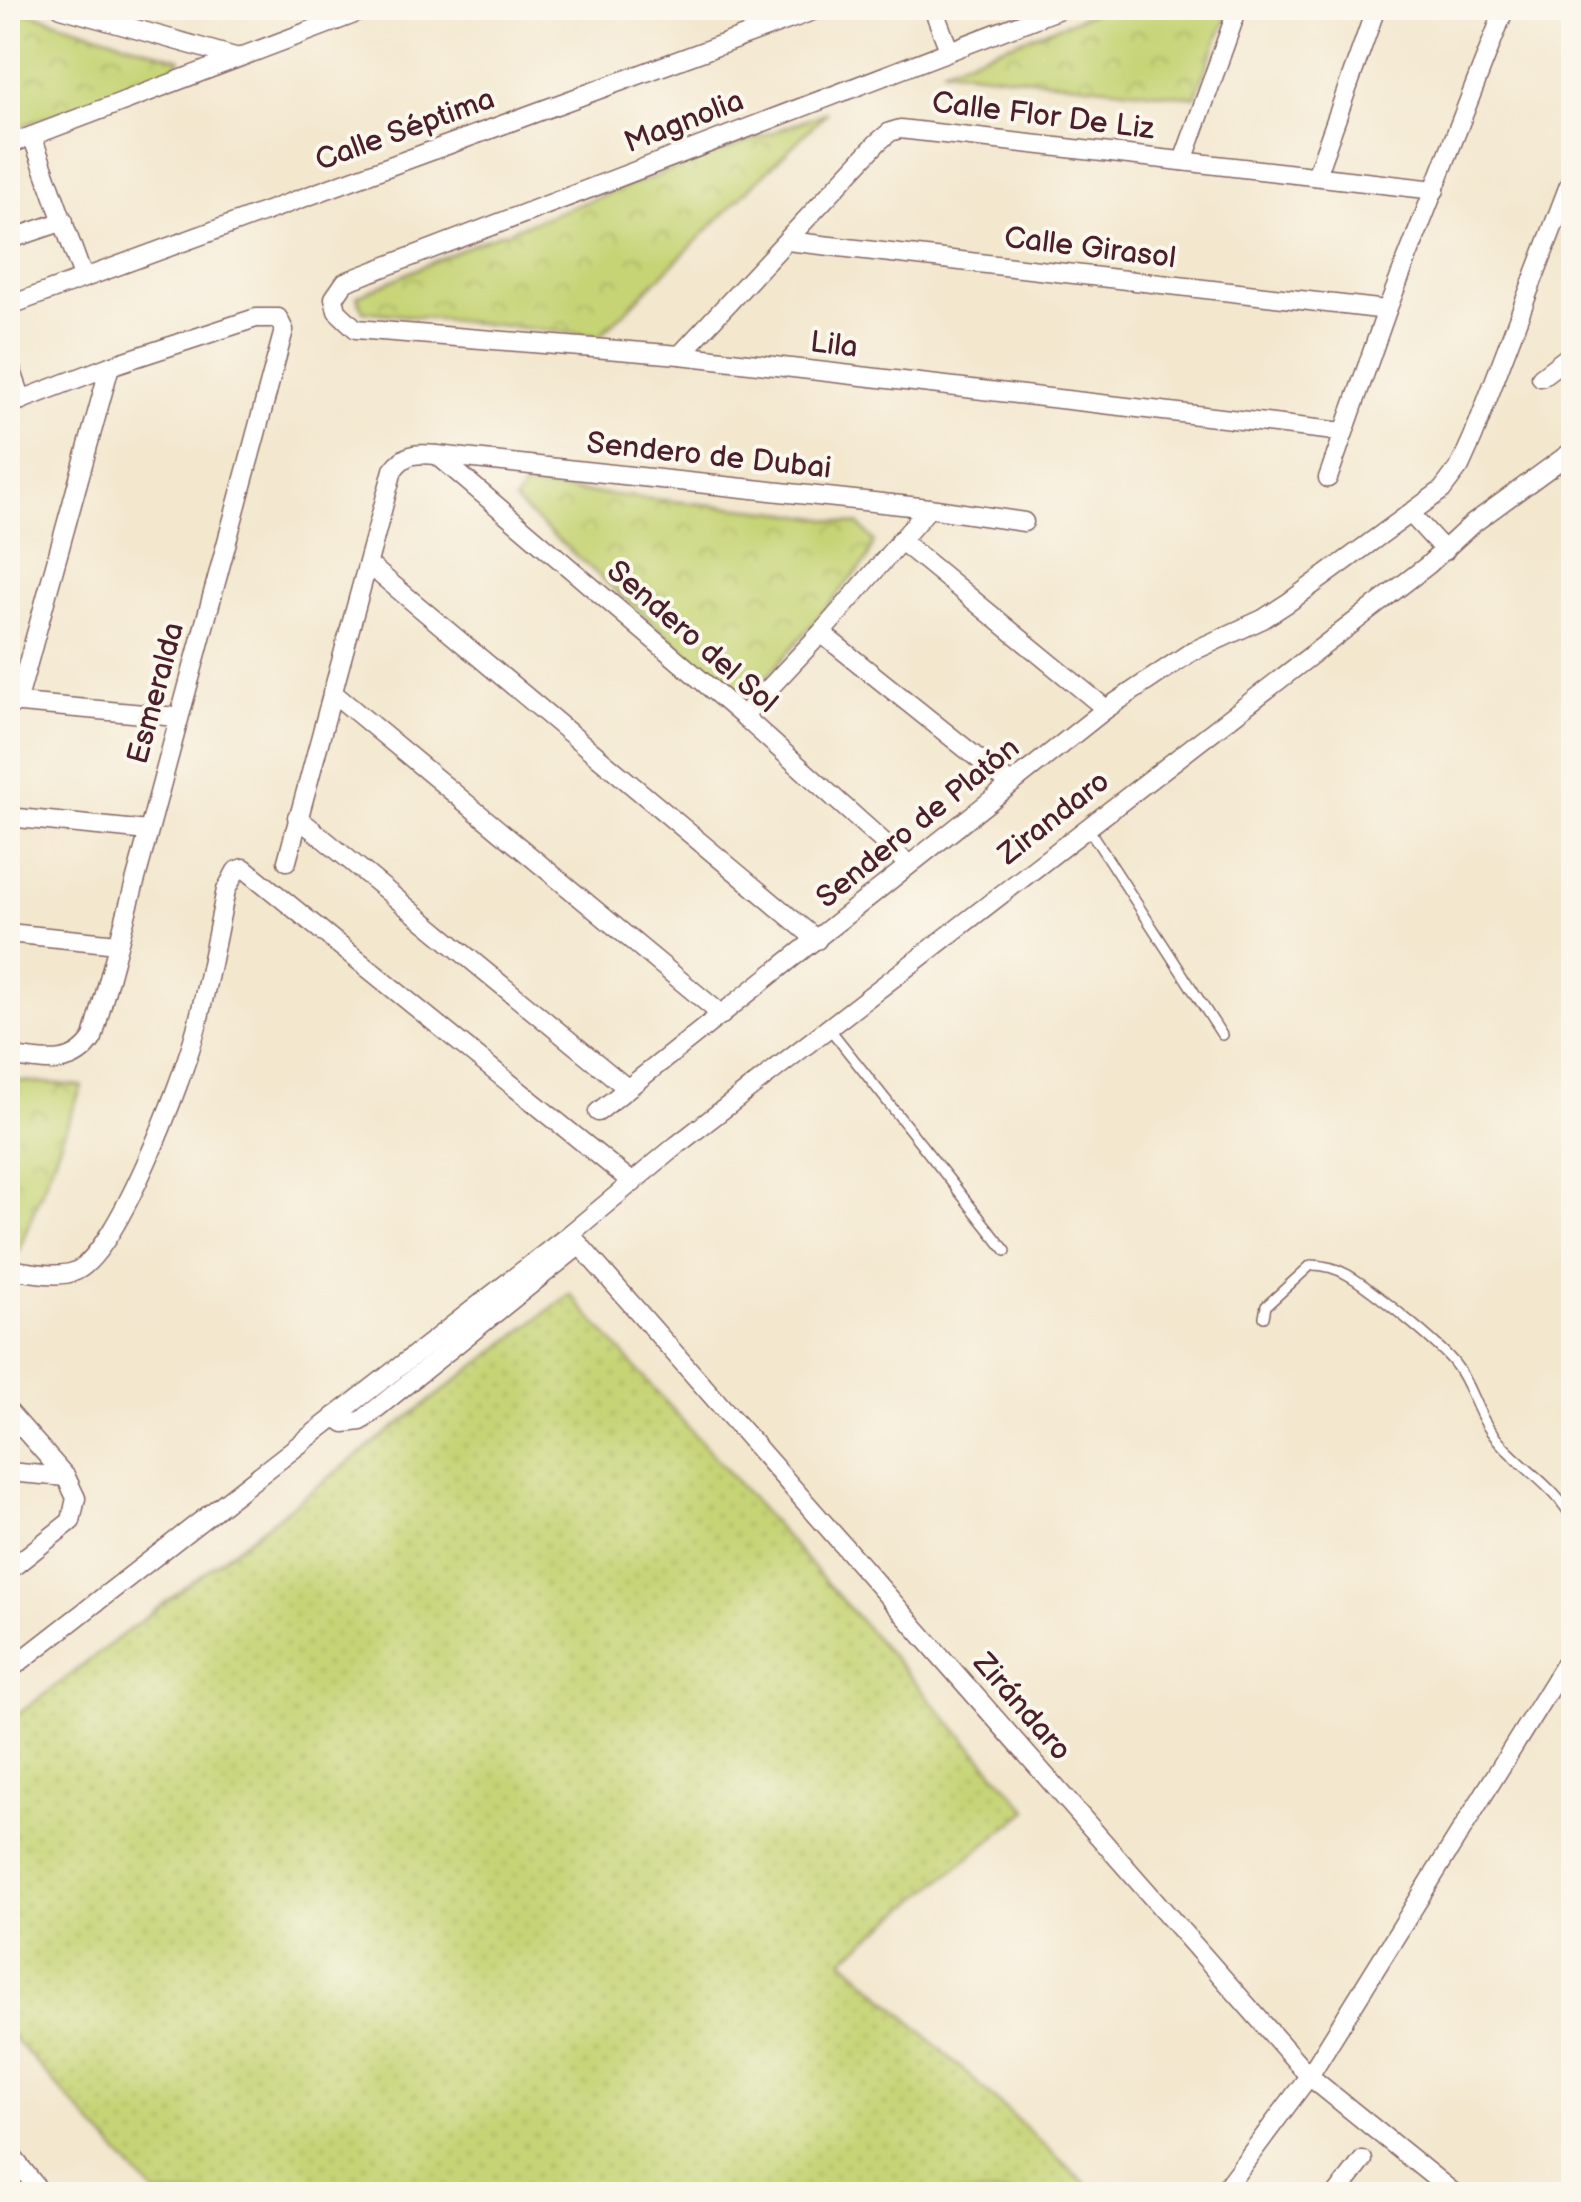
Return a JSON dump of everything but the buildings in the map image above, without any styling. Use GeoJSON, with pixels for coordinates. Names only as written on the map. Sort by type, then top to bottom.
{"type":"FeatureCollection","features":[{"type":"Feature","properties":{"kind":"street"},"geometry":{"type":"LineString","coordinates":[[62,8],[235,57]]}},
{"type":"Feature","properties":{"kind":"street"},"geometry":{"type":"LineString","coordinates":[[8,145],[370,8]]}},
{"type":"Feature","properties":{"kind":"street","name":"Calle Séptima"},"geometry":{"type":"LineString","coordinates":[[8,306],[821,8]]}},
{"type":"Feature","properties":{"kind":"street"},"geometry":{"type":"LineString","coordinates":[[932,8],[950,50]]}},
{"type":"Feature","properties":{"kind":"street","name":"Magnolia"},"geometry":{"type":"LineString","coordinates":[[334,298],[344,282],[1062,8]]}},
{"type":"Feature","properties":{"kind":"street"},"geometry":{"type":"LineString","coordinates":[[1183,160],[1238,8]]}},
{"type":"Feature","properties":{"kind":"street"},"geometry":{"type":"LineString","coordinates":[[1316,176],[1376,8]]}},
{"type":"Feature","properties":{"kind":"street"},"geometry":{"type":"LineString","coordinates":[[1328,478],[1388,310],[1505,8]]}},
{"type":"Feature","properties":{"kind":"street","name":"Calle Flor De Liz"},"geometry":{"type":"LineString","coordinates":[[680,355],[878,142],[900,129],[1435,190]]}},
{"type":"Feature","properties":{"kind":"street"},"geometry":{"type":"LineString","coordinates":[[32,136],[83,277]]}},
{"type":"Feature","properties":{"kind":"street","name":"Sendero de Platón"},"geometry":{"type":"LineString","coordinates":[[598,1112],[1106,709],[1191,652],[1290,602],[1442,490],[1460,466],[1574,172]]}},
{"type":"Feature","properties":{"kind":"street"},"geometry":{"type":"LineString","coordinates":[[8,240],[64,221]]}},
{"type":"Feature","properties":{"kind":"street","name":"Calle Girasol"},"geometry":{"type":"LineString","coordinates":[[787,241],[1388,310]]}},
{"type":"Feature","properties":{"kind":"street","name":"Lila"},"geometry":{"type":"LineString","coordinates":[[334,298],[338,311],[356,329],[680,355],[1343,432]]}},
{"type":"Feature","properties":{"kind":"street","name":"Esmeralda"},"geometry":{"type":"LineString","coordinates":[[8,1056],[56,1061],[76,1057],[93,1038],[284,330],[278,318],[256,318],[110,366]]}},
{"type":"Feature","properties":{"kind":"street"},"geometry":{"type":"LineString","coordinates":[[1542,377],[1574,352]]}},
{"type":"Feature","properties":{"kind":"street"},"geometry":{"type":"LineString","coordinates":[[8,360],[15,402],[110,366]]}},
{"type":"Feature","properties":{"kind":"street"},"geometry":{"type":"LineString","coordinates":[[110,366],[12,702],[178,717]]}},
{"type":"Feature","properties":{"kind":"street","name":"Zirandaro"},"geometry":{"type":"LineString","coordinates":[[8,1671],[334,1416],[344,1423],[361,1421],[575,1239],[633,1183],[1445,551],[1471,525],[1574,450]]}},
{"type":"Feature","properties":{"kind":"street","name":"Sendero de Dubai"},"geometry":{"type":"LineString","coordinates":[[369,565],[393,470],[400,459],[409,455],[928,508],[1024,522]]}},
{"type":"Feature","properties":{"kind":"street","name":"Sendero del Sol"},"geometry":{"type":"LineString","coordinates":[[437,455],[743,716],[908,864]]}},
{"type":"Feature","properties":{"kind":"street"},"geometry":{"type":"LineString","coordinates":[[743,716],[821,634],[928,508]]}},
{"type":"Feature","properties":{"kind":"street"},"geometry":{"type":"LineString","coordinates":[[1410,513],[1445,551]]}},
{"type":"Feature","properties":{"kind":"street"},"geometry":{"type":"LineString","coordinates":[[900,540],[1106,709]]}},
{"type":"Feature","properties":{"kind":"street"},"geometry":{"type":"LineString","coordinates":[[286,860],[369,565],[817,940]]}},
{"type":"Feature","properties":{"kind":"street"},"geometry":{"type":"LineString","coordinates":[[821,634],[1010,784]]}},
{"type":"Feature","properties":{"kind":"street"},"geometry":{"type":"LineString","coordinates":[[332,692],[722,1014]]}},
{"type":"Feature","properties":{"kind":"street"},"geometry":{"type":"LineString","coordinates":[[8,817],[148,831]]}},
{"type":"Feature","properties":{"kind":"street"},"geometry":{"type":"LineString","coordinates":[[297,818],[627,1088]]}},
{"type":"Feature","properties":{"kind":"street"},"geometry":{"type":"LineString","coordinates":[[8,1270],[56,1274],[80,1270],[111,1232],[138,1181],[186,1059],[226,890],[236,871],[244,868],[633,1183]]}},
{"type":"Feature","properties":{"kind":"street"},"geometry":{"type":"LineString","coordinates":[[8,933],[118,944]]}},
{"type":"Feature","properties":{"kind":"street","name":"Zirándaro"},"geometry":{"type":"LineString","coordinates":[[575,1239],[1309,2076],[1454,2194]]}},
{"type":"Feature","properties":{"kind":"street"},"geometry":{"type":"LineString","coordinates":[[8,1412],[66,1477],[76,1498],[71,1521],[8,1570]]}},
{"type":"Feature","properties":{"kind":"street"},"geometry":{"type":"LineString","coordinates":[[8,1472],[66,1477]]}},
{"type":"Feature","properties":{"kind":"street"},"geometry":{"type":"LineString","coordinates":[[1221,2194],[1309,2076],[1574,1648]]}},
{"type":"Feature","properties":{"kind":"street"},"geometry":{"type":"LineString","coordinates":[[8,2151],[42,2194]]}},
{"type":"Feature","properties":{"kind":"street"},"geometry":{"type":"LineString","coordinates":[[1337,2194],[1362,2160]]}},
{"type":"Feature","properties":{"kind":"lane"},"geometry":{"type":"LineString","coordinates":[[1087,827],[1222,1035]]}},
{"type":"Feature","properties":{"kind":"lane"},"geometry":{"type":"LineString","coordinates":[[829,1028],[1006,1252]]}},
{"type":"Feature","properties":{"kind":"lane"},"geometry":{"type":"LineString","coordinates":[[1264,1316],[1266,1306],[1304,1268],[1317,1265],[1350,1276],[1450,1357],[1464,1377],[1486,1426],[1560,1501],[1574,1524]]}},
{"type":"Feature","properties":{"kind":"green space"},"geometry":{"type":"Polygon","coordinates":[[[8,8],[180,59],[172,73],[8,131],[8,8]]]}},
{"type":"Feature","properties":{"kind":"green space"},"geometry":{"type":"Polygon","coordinates":[[[1107,8],[1230,8],[1195,97],[942,69],[1107,8]]]}},
{"type":"Feature","properties":{"kind":"green space"},"geometry":{"type":"Polygon","coordinates":[[[827,112],[600,336],[363,311],[357,296],[473,244],[827,112]]]}},
{"type":"Feature","properties":{"kind":"green space"},"geometry":{"type":"Polygon","coordinates":[[[524,486],[789,513],[859,525],[874,541],[867,560],[750,697],[737,697],[515,502],[524,486]]]}},
{"type":"Feature","properties":{"kind":"green space"},"geometry":{"type":"Polygon","coordinates":[[[8,1080],[82,1086],[17,1255],[8,1254],[8,1080]]]}},
{"type":"Feature","properties":{"kind":"green space"},"geometry":{"type":"Polygon","coordinates":[[[570,1294],[1028,1810],[843,1959],[1097,2194],[155,2194],[8,2032],[8,1722],[570,1294]]]}}]}
